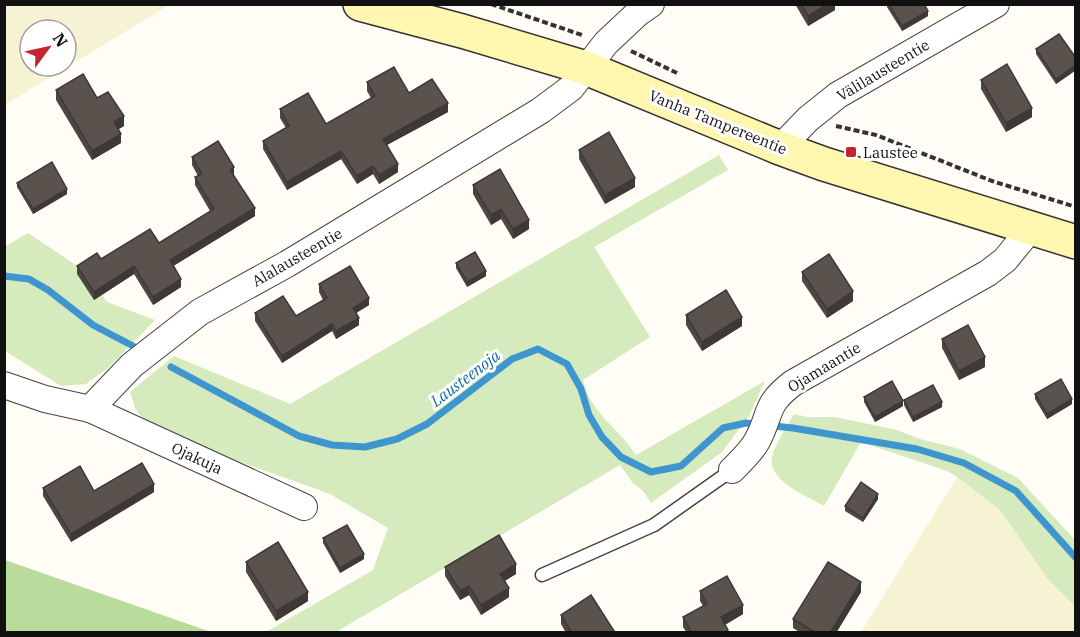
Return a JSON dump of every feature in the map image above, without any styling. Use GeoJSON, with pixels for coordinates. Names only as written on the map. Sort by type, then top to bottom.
{"type":"FeatureCollection","features":[{"type":"Feature","properties":{"kind":"main road","name":"Vanha Tampereentie"},"geometry":{"type":"LineString","coordinates":[[360,4],[462,31],[586,68],[824,164],[1076,242]]}},
{"type":"Feature","properties":{"kind":"street","name":"Alalausteentie"},"geometry":{"type":"LineString","coordinates":[[90,409],[132,365],[200,312],[297,258],[540,111],[571,88],[606,43],[651,4]]}},
{"type":"Feature","properties":{"kind":"street","name":"Välilausteentie"},"geometry":{"type":"LineString","coordinates":[[780,148],[808,119],[838,95],[996,4]]}},
{"type":"Feature","properties":{"kind":"street","name":"Ojamaantie"},"geometry":{"type":"LineString","coordinates":[[732,470],[757,441],[769,408],[779,393],[988,273],[1005,261],[1032,227]]}},
{"type":"Feature","properties":{"kind":"street"},"geometry":{"type":"LineString","coordinates":[[4,386],[45,399],[90,409]]}},
{"type":"Feature","properties":{"kind":"street","name":"Ojakuja"},"geometry":{"type":"LineString","coordinates":[[90,409],[304,507]]}},
{"type":"Feature","properties":{"kind":"lane","name":"Ojamaantie"},"geometry":{"type":"LineString","coordinates":[[542,575],[654,525],[732,470]]}},
{"type":"Feature","properties":{"kind":"shaded area"},"geometry":{"type":"Polygon","coordinates":[[[5,4],[169,4],[78,60],[78,18],[18,18],[18,78],[49,78],[5,105],[5,4]]]}},
{"type":"Feature","properties":{"kind":"shaded area"},"geometry":{"type":"Polygon","coordinates":[[[957,477],[1000,510],[1047,578],[1075,607],[1075,632],[861,632],[957,477]]]}},
{"type":"Feature","properties":{"kind":"green space"},"geometry":{"type":"Polygon","coordinates":[[[719,155],[728,170],[594,247],[650,337],[583,380],[592,402],[636,455],[765,381],[749,416],[722,452],[651,503],[620,465],[336,632],[266,632],[373,570],[388,528],[330,494],[171,437],[145,423],[135,408],[130,392],[174,356],[290,404],[719,155]]]}},
{"type":"Feature","properties":{"kind":"green space"},"geometry":{"type":"Polygon","coordinates":[[[28,233],[82,269],[107,302],[155,320],[109,367],[86,384],[61,386],[5,351],[4,247],[28,233]]]}},
{"type":"Feature","properties":{"kind":"green space"},"geometry":{"type":"Polygon","coordinates":[[[794,414],[808,417],[835,417],[897,430],[920,439],[960,449],[1018,478],[1075,540],[1075,607],[1047,578],[1000,510],[947,471],[861,442],[824,506],[790,487],[776,473],[772,466],[772,457],[794,414]]]}},
{"type":"Feature","properties":{"kind":"green space"},"geometry":{"type":"Polygon","coordinates":[[[5,560],[211,632],[5,632],[5,560]]]}},
{"type":"Feature","properties":{"kind":"building"},"geometry":{"type":"Polygon","coordinates":[[[801,4],[828,4],[808,16],[801,4]]]}},
{"type":"Feature","properties":{"kind":"building"},"geometry":{"type":"Polygon","coordinates":[[[889,4],[924,4],[928,11],[902,26],[889,4]]]}},
{"type":"Feature","properties":{"kind":"building"},"geometry":{"type":"Polygon","coordinates":[[[1059,34],[1076,58],[1076,65],[1056,79],[1036,49],[1059,34]]]}},
{"type":"Feature","properties":{"kind":"building"},"geometry":{"type":"Polygon","coordinates":[[[1007,64],[1032,108],[1006,123],[981,80],[1007,64]]]}},
{"type":"Feature","properties":{"kind":"building"},"geometry":{"type":"Polygon","coordinates":[[[394,67],[409,93],[432,79],[448,103],[383,139],[398,164],[379,175],[373,166],[357,176],[341,151],[287,182],[263,141],[289,126],[280,109],[308,93],[326,124],[375,96],[367,82],[394,67]]]}},
{"type":"Feature","properties":{"kind":"building"},"geometry":{"type":"Polygon","coordinates":[[[83,74],[97,98],[108,92],[124,116],[114,122],[121,134],[92,151],[56,90],[83,74]]]}},
{"type":"Feature","properties":{"kind":"building"},"geometry":{"type":"Polygon","coordinates":[[[609,132],[635,178],[605,195],[579,150],[609,132]]]}},
{"type":"Feature","properties":{"kind":"building"},"geometry":{"type":"Polygon","coordinates":[[[218,141],[234,167],[230,170],[255,208],[170,260],[181,279],[153,297],[134,266],[94,292],[77,266],[97,253],[101,259],[150,229],[159,243],[214,209],[195,177],[202,174],[192,157],[218,141]]]}},
{"type":"Feature","properties":{"kind":"building"},"geometry":{"type":"Polygon","coordinates":[[[52,162],[67,189],[33,209],[17,183],[52,162]]]}},
{"type":"Feature","properties":{"kind":"building"},"geometry":{"type":"Polygon","coordinates":[[[500,169],[529,220],[513,229],[501,209],[491,215],[473,185],[500,169]]]}},
{"type":"Feature","properties":{"kind":"building"},"geometry":{"type":"Polygon","coordinates":[[[475,252],[486,271],[467,282],[456,263],[475,252]]]}},
{"type":"Feature","properties":{"kind":"building"},"geometry":{"type":"Polygon","coordinates":[[[829,254],[853,291],[827,309],[802,272],[829,254]]]}},
{"type":"Feature","properties":{"kind":"building"},"geometry":{"type":"Polygon","coordinates":[[[350,266],[369,298],[353,308],[359,318],[336,331],[332,324],[282,356],[255,313],[283,296],[296,316],[327,298],[319,284],[350,266]]]}},
{"type":"Feature","properties":{"kind":"building"},"geometry":{"type":"Polygon","coordinates":[[[726,290],[742,317],[702,342],[686,315],[726,290]]]}},
{"type":"Feature","properties":{"kind":"building"},"geometry":{"type":"Polygon","coordinates":[[[968,325],[985,357],[959,371],[942,339],[968,325]]]}},
{"type":"Feature","properties":{"kind":"building"},"geometry":{"type":"Polygon","coordinates":[[[1061,379],[1072,399],[1047,414],[1035,394],[1061,379]]]}},
{"type":"Feature","properties":{"kind":"building"},"geometry":{"type":"Polygon","coordinates":[[[892,381],[903,401],[875,417],[864,397],[892,381]]]}},
{"type":"Feature","properties":{"kind":"building"},"geometry":{"type":"Polygon","coordinates":[[[933,385],[942,402],[913,417],[904,400],[933,385]]]}},
{"type":"Feature","properties":{"kind":"building"},"geometry":{"type":"Polygon","coordinates":[[[142,463],[154,484],[71,534],[43,488],[80,466],[94,491],[142,463]]]}},
{"type":"Feature","properties":{"kind":"building"},"geometry":{"type":"Polygon","coordinates":[[[861,482],[878,494],[863,518],[845,506],[861,482]]]}},
{"type":"Feature","properties":{"kind":"building"},"geometry":{"type":"Polygon","coordinates":[[[347,525],[364,554],[340,568],[323,538],[347,525]]]}},
{"type":"Feature","properties":{"kind":"building"},"geometry":{"type":"Polygon","coordinates":[[[499,535],[516,564],[500,574],[509,588],[481,605],[469,586],[460,591],[445,567],[499,535]]]}},
{"type":"Feature","properties":{"kind":"building"},"geometry":{"type":"Polygon","coordinates":[[[278,542],[308,592],[276,611],[246,562],[278,542]]]}},
{"type":"Feature","properties":{"kind":"building"},"geometry":{"type":"Polygon","coordinates":[[[828,562],[861,582],[830,633],[816,633],[793,619],[828,562]]]}},
{"type":"Feature","properties":{"kind":"building"},"geometry":{"type":"Polygon","coordinates":[[[727,576],[743,605],[721,617],[728,630],[723,633],[692,633],[683,617],[707,604],[700,591],[727,576]]]}},
{"type":"Feature","properties":{"kind":"building"},"geometry":{"type":"Polygon","coordinates":[[[591,595],[614,631],[612,633],[572,633],[561,615],[591,595]]]}},
{"type":"Feature","properties":{"kind":"waterway","name":"Lausteenoja"},"geometry":{"type":"LineString","coordinates":[[4,276],[29,279],[48,290],[93,325],[133,346]]}},
{"type":"Feature","properties":{"kind":"waterway","name":"Lausteenoja"},"geometry":{"type":"LineString","coordinates":[[171,367],[299,436],[332,445],[365,447],[397,439],[427,424],[512,359],[538,349],[567,364],[581,389],[589,415],[602,437],[621,457],[651,472],[681,466],[723,428],[746,423],[793,428],[917,449],[964,463],[1016,491],[1076,558]]}},
{"type":"Feature","properties":{"kind":"place","name":"Laustee"},"geometry":{"type":"Point","coordinates":[851,152]}}]}
